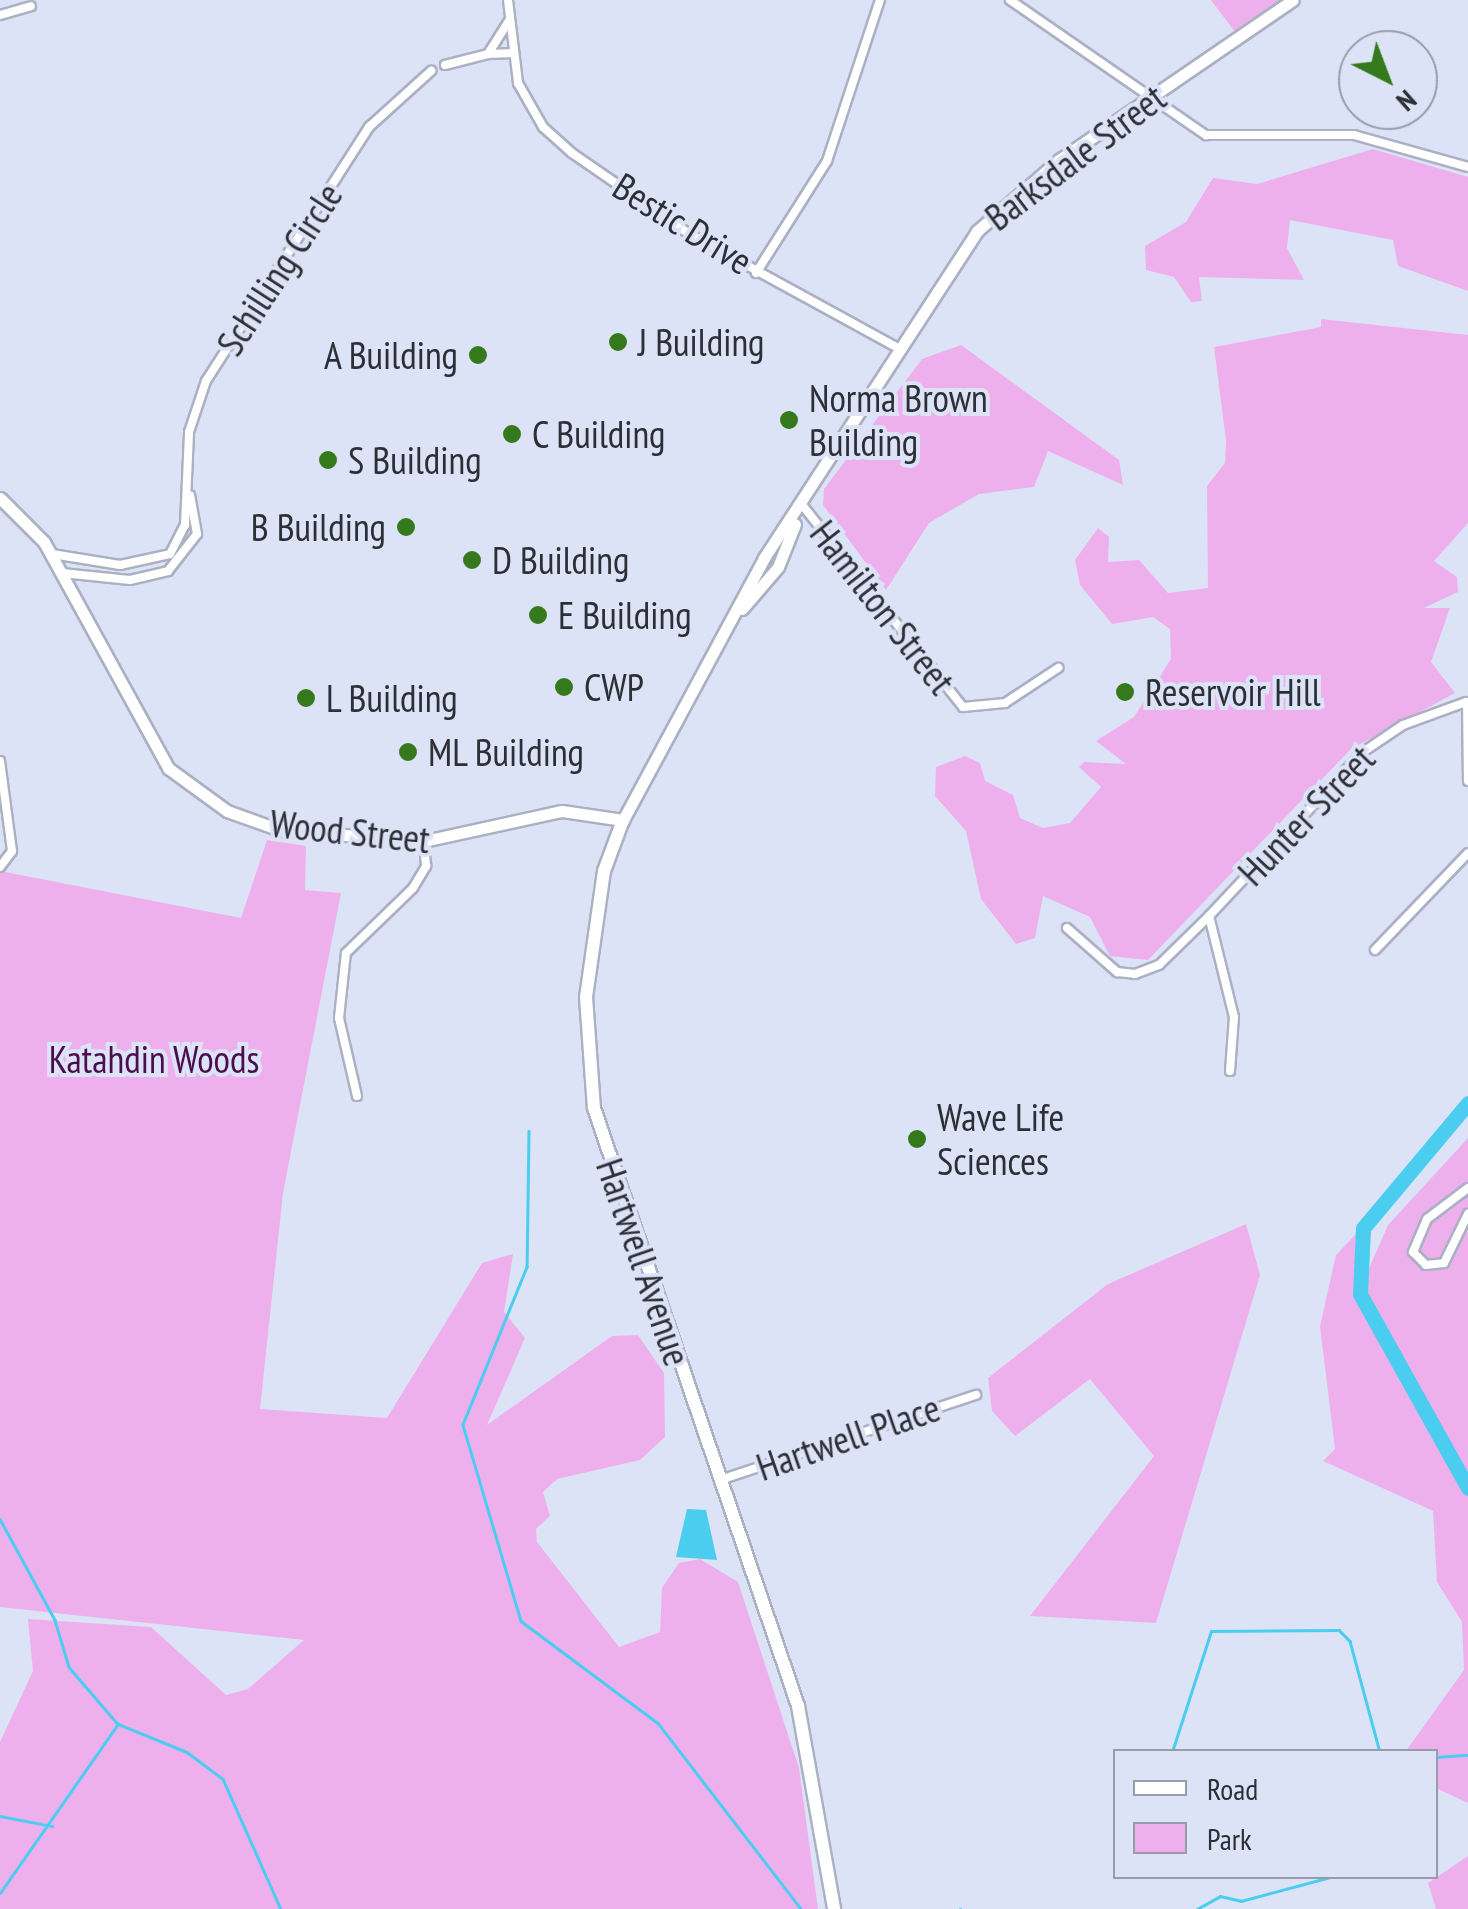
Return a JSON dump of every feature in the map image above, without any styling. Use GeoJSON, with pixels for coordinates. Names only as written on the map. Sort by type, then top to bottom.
{"type":"FeatureCollection","features":[{"type":"Feature","properties":{"kind":"main road","name":"Hartwell Avenue"},"geometry":{"type":"LineString","coordinates":[[624,820],[604,871],[587,980],[594,1108],[810,1752],[834,1909]]}},
{"type":"Feature","properties":{"kind":"street","name":"Bestic Drive"},"geometry":{"type":"LineString","coordinates":[[508,0],[518,83],[543,127],[756,273],[818,298],[900,349]]}},
{"type":"Feature","properties":{"kind":"street"},"geometry":{"type":"LineString","coordinates":[[756,273],[827,160],[880,0]]}},
{"type":"Feature","properties":{"kind":"street"},"geometry":{"type":"LineString","coordinates":[[1010,0],[1206,135],[1354,135],[1468,168]]}},
{"type":"Feature","properties":{"kind":"street","name":"Barksdale Street"},"geometry":{"type":"LineString","coordinates":[[764,558],[803,506],[977,231],[1150,98],[1293,0]]}},
{"type":"Feature","properties":{"kind":"street"},"geometry":{"type":"LineString","coordinates":[[0,15],[31,6]]}},
{"type":"Feature","properties":{"kind":"street"},"geometry":{"type":"LineString","coordinates":[[488,54],[510,19]]}},
{"type":"Feature","properties":{"kind":"street"},"geometry":{"type":"LineString","coordinates":[[444,66],[488,54],[514,54]]}},
{"type":"Feature","properties":{"kind":"street","name":"Schilling Circle"},"geometry":{"type":"LineString","coordinates":[[62,573],[130,580],[168,571],[197,534],[190,496],[189,432],[206,381],[368,127],[431,71]]}},
{"type":"Feature","properties":{"kind":"street","name":"Schilling Circle"},"geometry":{"type":"LineString","coordinates":[[52,554],[156,562],[180,541],[190,496]]}},
{"type":"Feature","properties":{"kind":"street","name":"Wood Street"},"geometry":{"type":"LineString","coordinates":[[2,502],[52,554],[136,718],[187,787],[280,830],[424,840],[562,811],[624,820]]}},
{"type":"Feature","properties":{"kind":"street","name":"Barksdale Street"},"geometry":{"type":"LineString","coordinates":[[778,567],[803,506]]}},
{"type":"Feature","properties":{"kind":"street","name":"Hamilton Street"},"geometry":{"type":"LineString","coordinates":[[803,506],[963,707],[1005,704],[1058,668]]}},
{"type":"Feature","properties":{"kind":"street","name":"Hartwell Avenue"},"geometry":{"type":"LineString","coordinates":[[624,820],[764,558]]}},
{"type":"Feature","properties":{"kind":"street","name":"Hartwell Avenue"},"geometry":{"type":"LineString","coordinates":[[728,626],[778,567]]}},
{"type":"Feature","properties":{"kind":"street"},"geometry":{"type":"LineString","coordinates":[[1467,700],[1468,781]]}},
{"type":"Feature","properties":{"kind":"street","name":"Hunter Street"},"geometry":{"type":"LineString","coordinates":[[1067,928],[1117,972],[1135,974],[1159,965],[1363,752],[1403,724],[1467,700]]}},
{"type":"Feature","properties":{"kind":"street"},"geometry":{"type":"LineString","coordinates":[[0,761],[10,792],[2,836],[12,850],[0,868]]}},
{"type":"Feature","properties":{"kind":"street"},"geometry":{"type":"LineString","coordinates":[[357,1096],[339,1018],[346,953],[413,888],[426,866],[424,840]]}},
{"type":"Feature","properties":{"kind":"street"},"geometry":{"type":"LineString","coordinates":[[1374,950],[1468,852]]}},
{"type":"Feature","properties":{"kind":"street","name":"Hunter Street"},"geometry":{"type":"LineString","coordinates":[[1208,916],[1234,1017],[1230,1071]]}},
{"type":"Feature","properties":{"kind":"street"},"geometry":{"type":"LineString","coordinates":[[1468,1188],[1426,1219],[1413,1252],[1426,1265],[1444,1263],[1468,1214]]}},
{"type":"Feature","properties":{"kind":"street","name":"Hartwell Place"},"geometry":{"type":"LineString","coordinates":[[720,1480],[976,1395]]}},
{"type":"Feature","properties":{"kind":"green space"},"geometry":{"type":"Polygon","coordinates":[[[1211,0],[1283,0],[1235,32],[1211,0]]]}},
{"type":"Feature","properties":{"kind":"green space"},"geometry":{"type":"Polygon","coordinates":[[[1373,149],[1468,177],[1468,291],[1398,266],[1393,240],[1290,220],[1287,248],[1304,280],[1199,277],[1202,301],[1191,302],[1174,277],[1146,270],[1145,246],[1186,222],[1213,178],[1257,184],[1373,149]]]}},
{"type":"Feature","properties":{"kind":"green space"},"geometry":{"type":"Polygon","coordinates":[[[1321,319],[1468,335],[1468,523],[1434,561],[1457,577],[1458,592],[1424,608],[1450,608],[1431,662],[1455,693],[1351,749],[1148,960],[1110,956],[1090,917],[1043,896],[1035,938],[1016,944],[981,899],[966,831],[935,796],[936,767],[965,756],[980,763],[985,781],[1013,795],[1020,818],[1043,828],[1070,823],[1101,787],[1079,767],[1084,762],[1126,764],[1096,741],[1134,717],[1171,659],[1170,629],[1153,617],[1112,624],[1080,585],[1075,560],[1098,528],[1109,537],[1108,562],[1139,560],[1168,593],[1208,588],[1207,486],[1225,463],[1226,441],[1214,347],[1321,327],[1321,319]]]}},
{"type":"Feature","properties":{"kind":"green space"},"geometry":{"type":"Polygon","coordinates":[[[961,345],[1119,460],[1123,485],[1048,451],[1034,487],[979,494],[929,523],[886,590],[823,505],[824,489],[922,359],[961,345]]]}},
{"type":"Feature","properties":{"kind":"green space","name":"Katahdin Woods"},"geometry":{"type":"Polygon","coordinates":[[[267,840],[306,846],[305,890],[341,893],[283,1193],[260,1409],[387,1418],[482,1263],[513,1254],[504,1312],[525,1338],[487,1425],[612,1336],[638,1335],[664,1373],[665,1437],[640,1460],[557,1479],[543,1492],[550,1516],[536,1529],[537,1542],[619,1647],[660,1632],[662,1588],[679,1563],[700,1559],[738,1582],[799,1768],[818,1909],[0,1909],[0,1742],[33,1671],[28,1619],[151,1627],[226,1695],[248,1689],[304,1640],[0,1607],[0,871],[241,918],[267,840]]]}},
{"type":"Feature","properties":{"kind":"green space"},"geometry":{"type":"Polygon","coordinates":[[[1468,1138],[1468,1803],[1438,1789],[1438,1749],[1407,1749],[1464,1670],[1462,1622],[1437,1582],[1433,1511],[1323,1461],[1335,1449],[1320,1326],[1336,1255],[1372,1217],[1367,1273],[1388,1225],[1468,1138]]]}},
{"type":"Feature","properties":{"kind":"green space"},"geometry":{"type":"Polygon","coordinates":[[[1246,1224],[1260,1275],[1156,1623],[1030,1616],[1154,1456],[1090,1379],[1015,1436],[992,1411],[988,1378],[1108,1284],[1246,1224]]]}},
{"type":"Feature","properties":{"kind":"green space"},"geometry":{"type":"Polygon","coordinates":[[[1468,1856],[1468,1909],[1436,1909],[1428,1883],[1468,1856]]]}},
{"type":"Feature","properties":{"kind":"water"},"geometry":{"type":"Polygon","coordinates":[[[687,1509],[706,1510],[717,1560],[676,1557],[687,1509]]]}},
{"type":"Feature","properties":{"kind":"waterway"},"geometry":{"type":"LineString","coordinates":[[1468,1103],[1363,1228],[1360,1294],[1468,1488]]}},
{"type":"Feature","properties":{"kind":"waterway"},"geometry":{"type":"LineString","coordinates":[[529,1131],[527,1267],[463,1425],[521,1621],[658,1723],[801,1909]]}},
{"type":"Feature","properties":{"kind":"waterway"},"geometry":{"type":"LineString","coordinates":[[0,1519],[55,1620],[69,1667],[117,1723]]}},
{"type":"Feature","properties":{"kind":"waterway"},"geometry":{"type":"LineString","coordinates":[[1173,1749],[1211,1631],[1339,1630],[1350,1641],[1379,1749]]}},
{"type":"Feature","properties":{"kind":"waterway"},"geometry":{"type":"LineString","coordinates":[[0,1893],[118,1724],[187,1752],[223,1779],[281,1909]]}},
{"type":"Feature","properties":{"kind":"waterway"},"geometry":{"type":"LineString","coordinates":[[1438,1757],[1468,1755]]}},
{"type":"Feature","properties":{"kind":"waterway"},"geometry":{"type":"LineString","coordinates":[[0,1816],[52,1826]]}},
{"type":"Feature","properties":{"kind":"waterway"},"geometry":{"type":"LineString","coordinates":[[1197,1909],[1220,1896],[1241,1901],[1323,1879]]}},
{"type":"Feature","properties":{"kind":"place","name":"J Building"},"geometry":{"type":"Point","coordinates":[618,342]}},
{"type":"Feature","properties":{"kind":"place","name":"A Building"},"geometry":{"type":"Point","coordinates":[478,355]}},
{"type":"Feature","properties":{"kind":"place","name":"Norma Brown Building"},"geometry":{"type":"Point","coordinates":[789,420]}},
{"type":"Feature","properties":{"kind":"place","name":"C Building"},"geometry":{"type":"Point","coordinates":[512,434]}},
{"type":"Feature","properties":{"kind":"place","name":"S Building"},"geometry":{"type":"Point","coordinates":[328,460]}},
{"type":"Feature","properties":{"kind":"place","name":"B Building"},"geometry":{"type":"Point","coordinates":[406,527]}},
{"type":"Feature","properties":{"kind":"place","name":"D Building"},"geometry":{"type":"Point","coordinates":[472,560]}},
{"type":"Feature","properties":{"kind":"place","name":"E Building"},"geometry":{"type":"Point","coordinates":[538,615]}},
{"type":"Feature","properties":{"kind":"place","name":"CWP"},"geometry":{"type":"Point","coordinates":[564,687]}},
{"type":"Feature","properties":{"kind":"place","name":"Reservoir Hill"},"geometry":{"type":"Point","coordinates":[1125,692]}},
{"type":"Feature","properties":{"kind":"place","name":"L Building"},"geometry":{"type":"Point","coordinates":[306,698]}},
{"type":"Feature","properties":{"kind":"place","name":"ML Building"},"geometry":{"type":"Point","coordinates":[408,752]}},
{"type":"Feature","properties":{"kind":"place","name":"Wave Life Sciences"},"geometry":{"type":"Point","coordinates":[917,1139]}}]}
